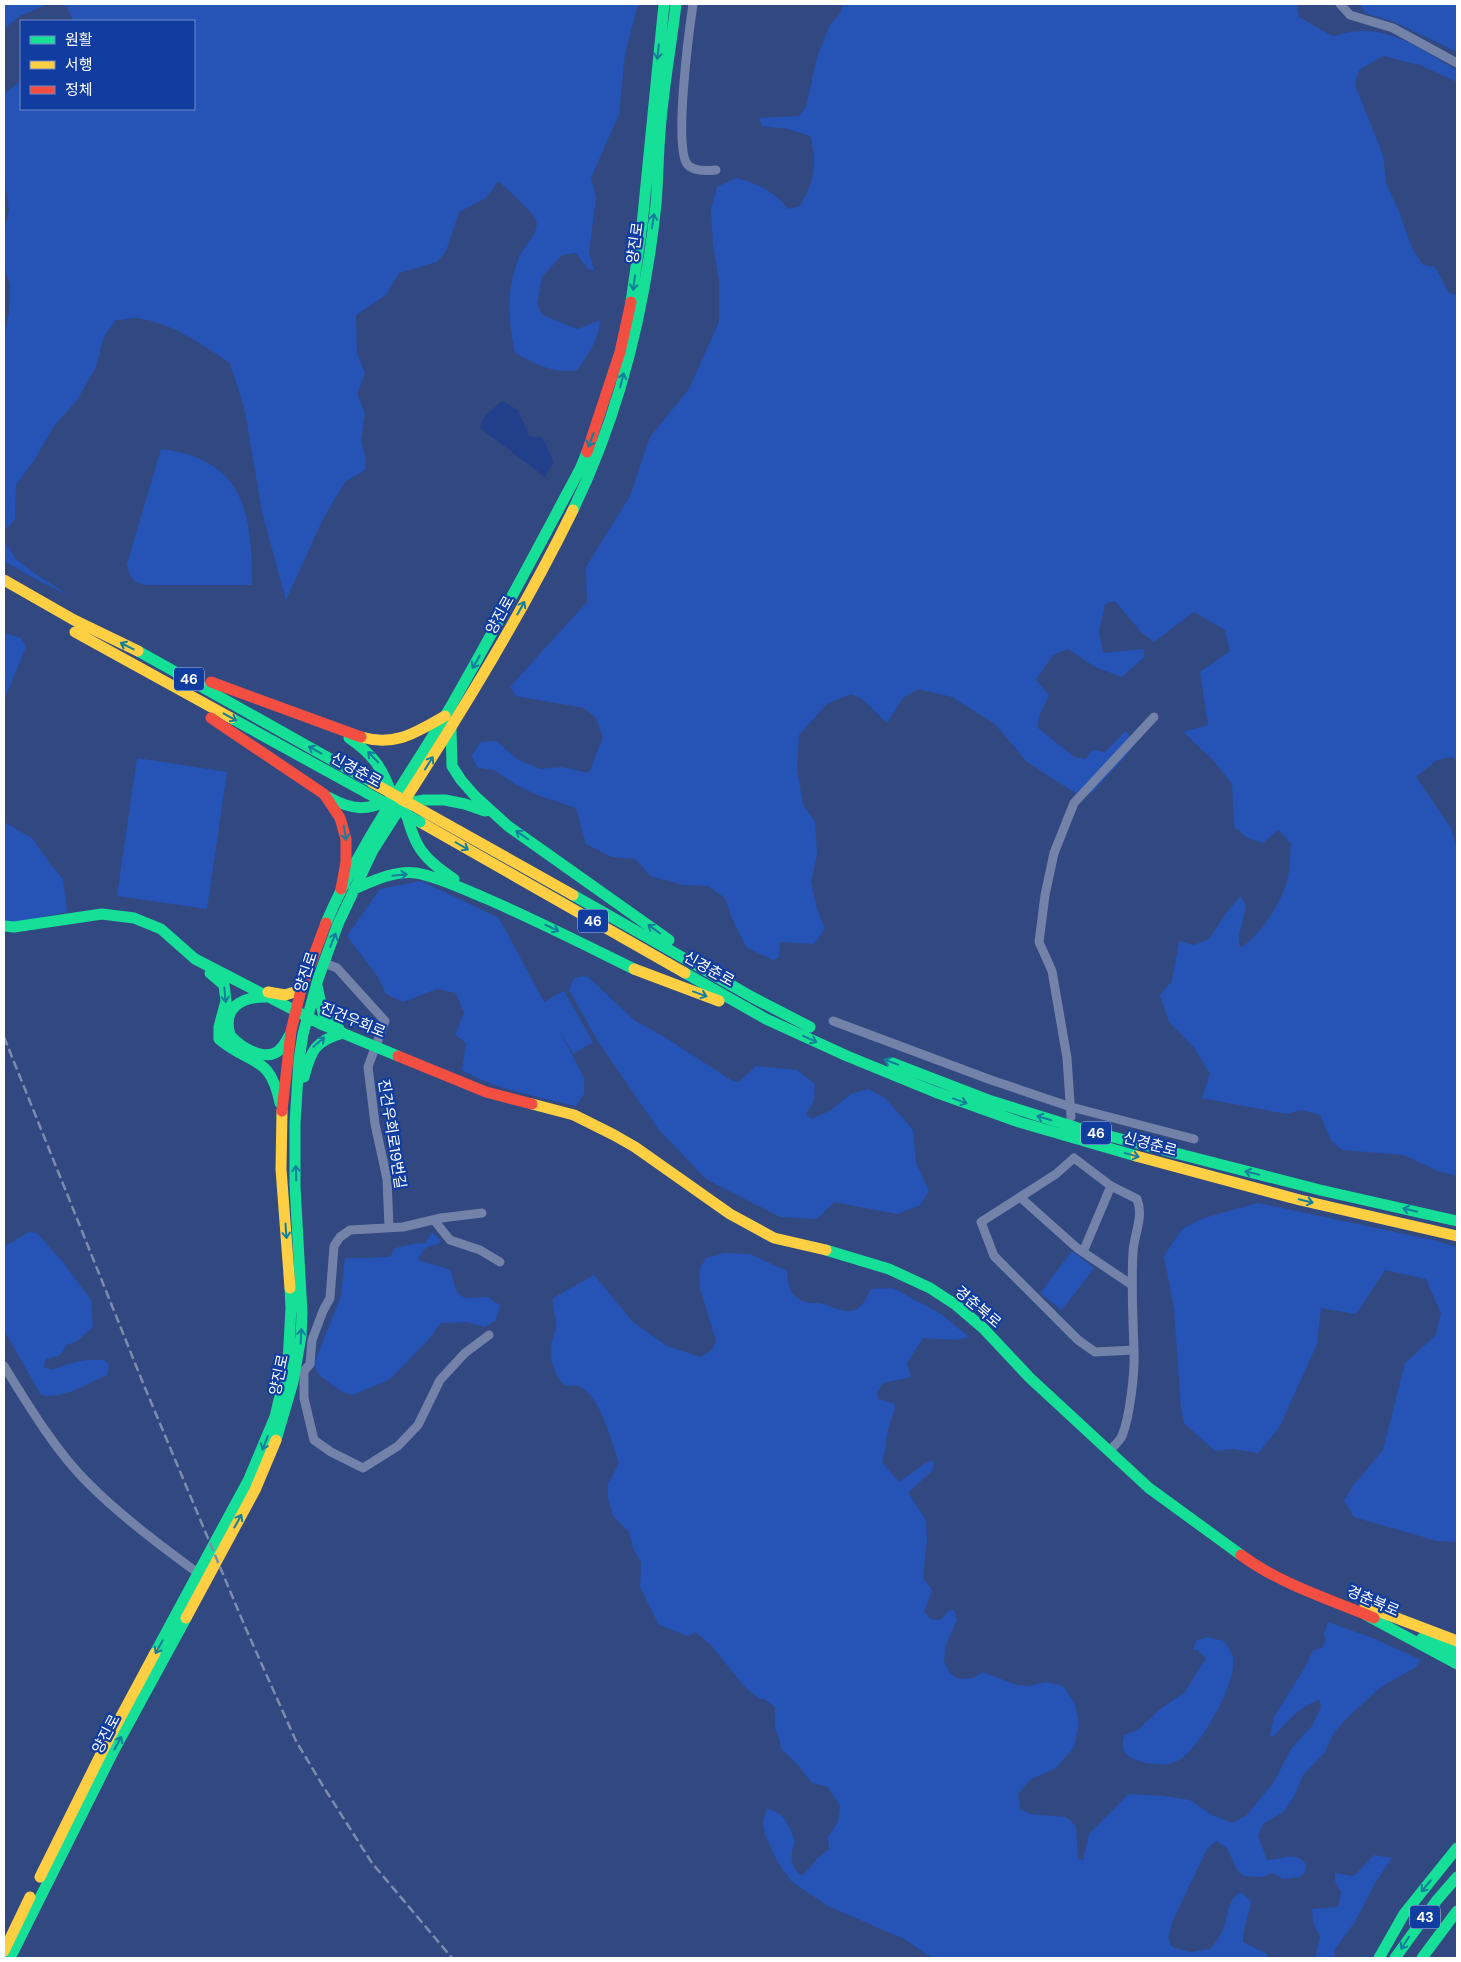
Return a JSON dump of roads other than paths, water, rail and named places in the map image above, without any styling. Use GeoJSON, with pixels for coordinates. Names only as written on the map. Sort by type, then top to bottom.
{"type":"FeatureCollection","features":[{"type":"Feature","properties":{"kind":"main road","name":"양진로"},"geometry":{"type":"LineString","coordinates":[[4,1950],[104,1748],[271,1456],[285,1418],[301,1340],[302,1313],[295,1145],[299,1059],[307,1018],[324,963],[354,890],[373,850],[444,716],[500,620],[580,469],[595,431],[620,352],[632,296],[642,225],[664,4]]}},
{"type":"Feature","properties":{"kind":"main road","name":"양진로"},"geometry":{"type":"LineString","coordinates":[[10,1958],[203,1576],[250,1479],[275,1417],[288,1362],[291,1308],[281,1169],[282,1113],[291,1031],[301,990],[313,954],[341,889],[372,833],[451,729],[551,555],[585,485],[601,444],[619,393],[634,338],[656,204],[660,131],[676,4]]}},
{"type":"Feature","properties":{"kind":"main road","name":"신경춘로"},"geometry":{"type":"LineString","coordinates":[[4,580],[74,620],[154,659],[422,817],[811,1028],[884,1060],[988,1100],[1087,1131],[1320,1190],[1457,1221]]}},
{"type":"Feature","properties":{"kind":"main road","name":"신경춘로"},"geometry":{"type":"LineString","coordinates":[[4,592],[148,673],[370,788]]}},
{"type":"Feature","properties":{"kind":"main road"},"geometry":{"type":"LineString","coordinates":[[154,659],[336,729],[372,740],[387,741],[407,737],[444,716]]}},
{"type":"Feature","properties":{"kind":"main road"},"geometry":{"type":"LineString","coordinates":[[148,673],[194,707],[343,805],[361,810],[398,801],[446,800],[465,803],[494,814]]}},
{"type":"Feature","properties":{"kind":"main road"},"geometry":{"type":"LineString","coordinates":[[336,729],[360,745],[377,760],[398,801],[416,846],[425,858],[439,870],[495,902]]}},
{"type":"Feature","properties":{"kind":"main road"},"geometry":{"type":"LineString","coordinates":[[451,729],[452,766],[461,780],[494,814],[752,997]]}},
{"type":"Feature","properties":{"kind":"main road"},"geometry":{"type":"LineString","coordinates":[[324,794],[335,808],[345,828],[348,854],[341,889]]}},
{"type":"Feature","properties":{"kind":"main road","name":"신경춘로"},"geometry":{"type":"LineString","coordinates":[[422,817],[766,1019],[847,1056],[935,1092],[1019,1122],[1114,1150],[1300,1200],[1457,1236]]}},
{"type":"Feature","properties":{"kind":"main road"},"geometry":{"type":"LineString","coordinates":[[354,890],[374,880],[395,874],[416,873],[470,892],[537,920],[636,970],[766,1019]]}},
{"type":"Feature","properties":{"kind":"main road","name":"진건우회로"},"geometry":{"type":"LineString","coordinates":[[4,926],[14,927],[102,914],[134,918],[161,929],[196,959],[307,1018],[486,1092],[574,1116],[614,1135]]}},
{"type":"Feature","properties":{"kind":"main road"},"geometry":{"type":"LineString","coordinates":[[196,959],[224,985],[226,1001],[219,1027],[219,1039],[227,1046],[268,1069],[278,1092],[282,1113]]}},
{"type":"Feature","properties":{"kind":"main road"},"geometry":{"type":"LineString","coordinates":[[245,986],[283,996],[301,990]]}},
{"type":"Feature","properties":{"kind":"main road"},"geometry":{"type":"LineString","coordinates":[[317,986],[323,1013],[343,1033]]}},
{"type":"Feature","properties":{"kind":"main road"},"geometry":{"type":"LineString","coordinates":[[268,998],[253,997],[240,1001],[232,1011],[230,1018],[228,1029],[233,1039],[256,1053],[265,1056],[274,1054],[284,1047],[291,1031]]}},
{"type":"Feature","properties":{"kind":"main road"},"geometry":{"type":"LineString","coordinates":[[296,1098],[302,1087],[310,1054],[316,1044],[325,1037],[343,1033]]}},
{"type":"Feature","properties":{"kind":"main road","name":"경춘북로"},"geometry":{"type":"LineString","coordinates":[[614,1135],[635,1147],[730,1214],[774,1238],[836,1252],[889,1269],[930,1288],[983,1328],[1030,1378],[1149,1488],[1258,1567],[1277,1577],[1457,1652]]}},
{"type":"Feature","properties":{"kind":"main road","name":"경춘북로"},"geometry":{"type":"LineString","coordinates":[[1277,1577],[1354,1602],[1457,1641]]}},
{"type":"Feature","properties":{"kind":"main road"},"geometry":{"type":"LineString","coordinates":[[1366,1615],[1457,1664]]}},
{"type":"Feature","properties":{"kind":"main road"},"geometry":{"type":"LineString","coordinates":[[1379,1958],[1388,1939],[1414,1900],[1457,1848]]}},
{"type":"Feature","properties":{"kind":"main road","name":"43"},"geometry":{"type":"LineString","coordinates":[[1396,1958],[1437,1900],[1457,1877]]}},
{"type":"Feature","properties":{"kind":"main road","name":"43"},"geometry":{"type":"LineString","coordinates":[[1422,1958],[1457,1911]]}},
{"type":"Feature","properties":{"kind":"street"},"geometry":{"type":"LineString","coordinates":[[693,4],[682,106],[684,152],[686,161],[691,168],[707,171],[716,170]]}},
{"type":"Feature","properties":{"kind":"street"},"geometry":{"type":"LineString","coordinates":[[1340,4],[1350,15],[1392,28],[1457,63]]}},
{"type":"Feature","properties":{"kind":"street"},"geometry":{"type":"LineString","coordinates":[[1071,1117],[1067,1058],[1052,971],[1038,942],[1046,886],[1054,853],[1074,803],[1154,717]]}},
{"type":"Feature","properties":{"kind":"street","name":"진건우회로19번길"},"geometry":{"type":"LineString","coordinates":[[324,963],[337,968],[385,1021],[368,1067],[375,1124],[388,1179],[390,1227]]}},
{"type":"Feature","properties":{"kind":"street"},"geometry":{"type":"LineString","coordinates":[[833,1020],[991,1080],[1070,1107],[1194,1139]]}},
{"type":"Feature","properties":{"kind":"street"},"geometry":{"type":"LineString","coordinates":[[1109,1451],[1121,1437],[1131,1394],[1134,1350],[1133,1250],[1141,1209],[1137,1199],[1111,1186],[1074,1153],[1056,1174],[981,1222],[994,1256],[1078,1340],[1095,1352],[1134,1350]]}},
{"type":"Feature","properties":{"kind":"street"},"geometry":{"type":"LineString","coordinates":[[1083,1252],[1111,1186]]}},
{"type":"Feature","properties":{"kind":"street"},"geometry":{"type":"LineString","coordinates":[[1021,1198],[1083,1252],[1132,1285]]}},
{"type":"Feature","properties":{"kind":"street"},"geometry":{"type":"LineString","coordinates":[[482,1213],[434,1220],[404,1227],[350,1230],[340,1237],[334,1246],[330,1298],[312,1340],[310,1364],[304,1371],[304,1399],[314,1440],[330,1452],[363,1468],[398,1446],[418,1425],[440,1380],[465,1353],[489,1335]]}},
{"type":"Feature","properties":{"kind":"street"},"geometry":{"type":"LineString","coordinates":[[434,1220],[450,1240],[480,1250],[500,1262]]}},
{"type":"Feature","properties":{"kind":"street"},"geometry":{"type":"LineString","coordinates":[[4,1366],[43,1426],[88,1484],[138,1526],[203,1576]]}},
{"type":"Feature","properties":{"kind":"street"},"geometry":{"type":"LineString","coordinates":[[291,1394],[304,1399]]}},
{"type":"Feature","properties":{"kind":"railway"},"geometry":{"type":"LineString","coordinates":[[4,1037],[143,1383],[246,1629],[296,1741],[372,1863],[452,1958]]}}]}
